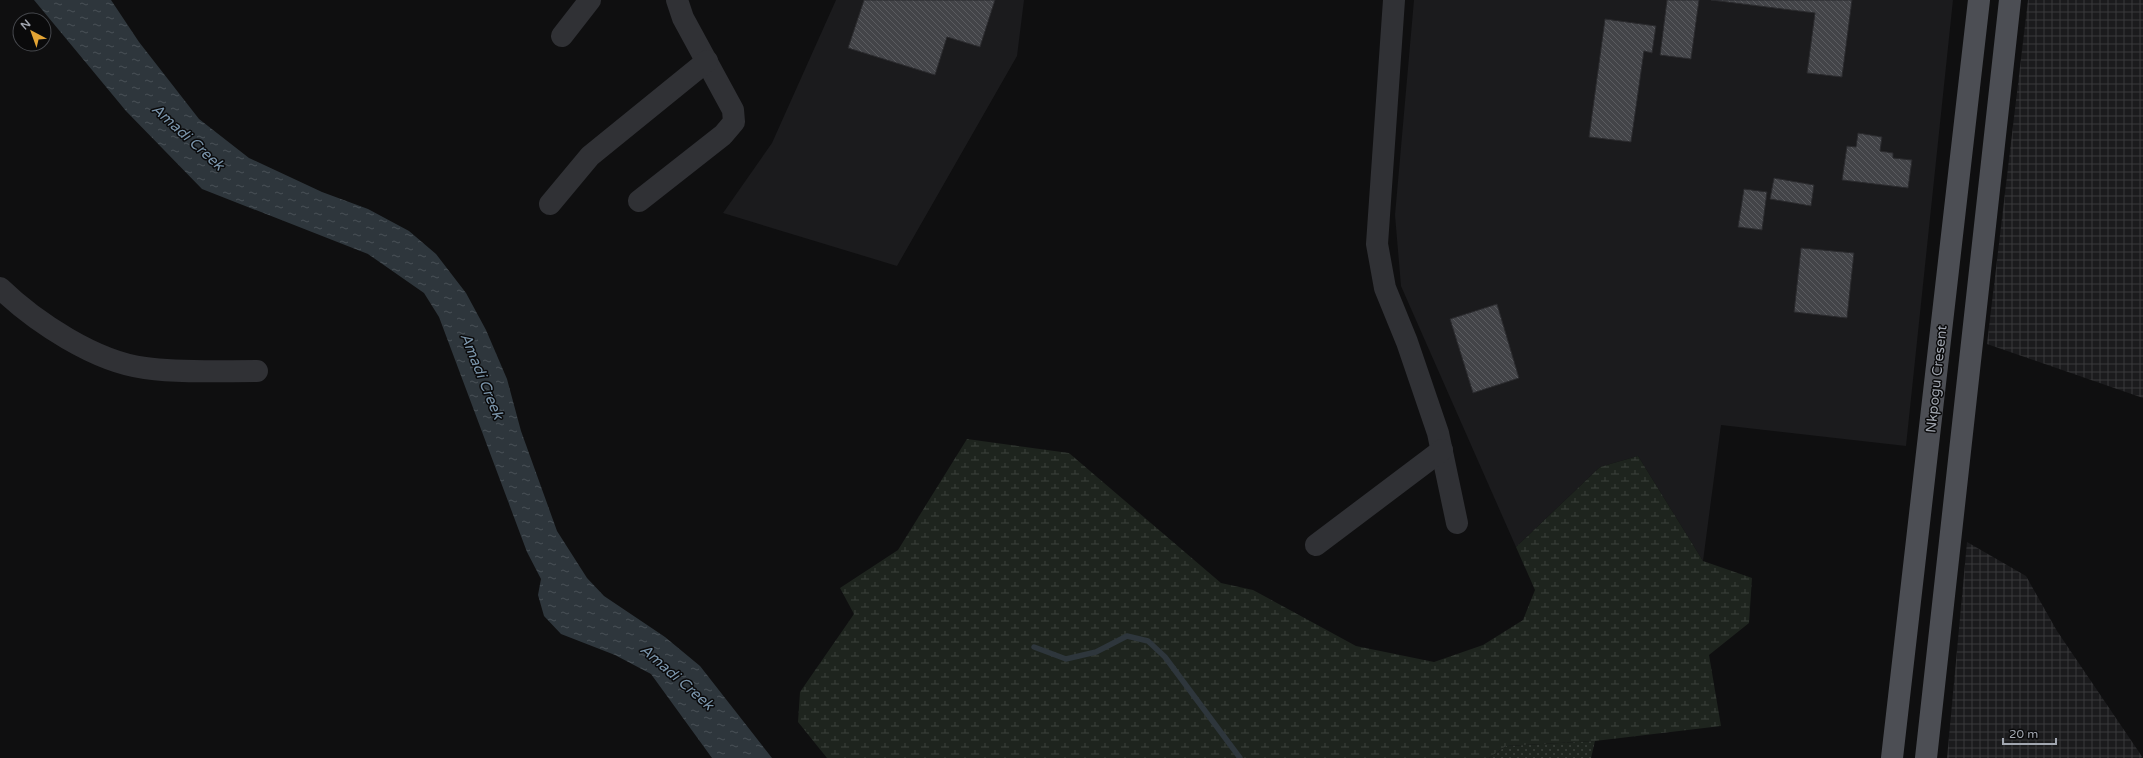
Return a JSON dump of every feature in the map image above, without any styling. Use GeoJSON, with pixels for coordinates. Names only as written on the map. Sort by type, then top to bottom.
{"type":"FeatureCollection","features":[{"type":"Feature","properties":{"kind":"main road","name":"Nkpogu Cresent"},"geometry":{"type":"LineString","coordinates":[[1892,758],[1979,0]]}},
{"type":"Feature","properties":{"kind":"main road"},"geometry":{"type":"LineString","coordinates":[[1926,758],[2010,0]]}},
{"type":"Feature","properties":{"kind":"street"},"geometry":{"type":"LineString","coordinates":[[562,36],[590,0]]}},
{"type":"Feature","properties":{"kind":"street"},"geometry":{"type":"LineString","coordinates":[[639,201],[722,135],[734,122],[733,110],[683,18],[677,0]]}},
{"type":"Feature","properties":{"kind":"street"},"geometry":{"type":"LineString","coordinates":[[1394,0],[1377,244],[1385,288],[1407,342],[1432,413],[1442,450],[1457,523]]}},
{"type":"Feature","properties":{"kind":"street"},"geometry":{"type":"LineString","coordinates":[[550,204],[590,156],[706,61]]}},
{"type":"Feature","properties":{"kind":"street"},"geometry":{"type":"LineString","coordinates":[[0,288],[20,308],[56,333],[106,357],[143,368],[257,371]]}},
{"type":"Feature","properties":{"kind":"street"},"geometry":{"type":"LineString","coordinates":[[1316,545],[1442,450]]}},
{"type":"Feature","properties":{"kind":"shaded area"},"geometry":{"type":"Polygon","coordinates":[[[836,0],[1024,0],[1017,56],[897,266],[723,213],[772,143],[836,0]]]}},
{"type":"Feature","properties":{"kind":"shaded area"},"geometry":{"type":"Polygon","coordinates":[[[1414,0],[1953,0],[1906,446],[1721,425],[1703,561],[1638,456],[1600,467],[1516,547],[1401,286],[1395,215],[1414,0]]]}},
{"type":"Feature","properties":{"kind":"shaded area"},"geometry":{"type":"Polygon","coordinates":[[[2028,0],[2143,0],[2143,398],[1987,344],[2028,0]]]}},
{"type":"Feature","properties":{"kind":"shaded area"},"geometry":{"type":"Polygon","coordinates":[[[1967,542],[2026,576],[2057,631],[2143,758],[1947,758],[1967,542]]]}},
{"type":"Feature","properties":{"kind":"green space"},"geometry":{"type":"Polygon","coordinates":[[[967,439],[1069,453],[1221,583],[1253,590],[1356,646],[1434,662],[1483,645],[1523,620],[1535,590],[1516,547],[1600,467],[1638,456],[1703,561],[1752,578],[1749,623],[1709,655],[1721,726],[1595,741],[1506,746],[1489,758],[827,758],[798,722],[800,692],[854,614],[840,588],[898,550],[967,439]]]}},
{"type":"Feature","properties":{"kind":"green space"},"geometry":{"type":"Polygon","coordinates":[[[1595,741],[1591,758],[1489,758],[1506,746],[1595,741]]]}},
{"type":"Feature","properties":{"kind":"water","name":"Amadi Creek"},"geometry":{"type":"Polygon","coordinates":[[[34,0],[111,0],[139,42],[199,119],[249,158],[322,192],[368,209],[409,231],[436,254],[466,293],[486,330],[507,379],[521,431],[557,531],[587,578],[604,596],[665,637],[700,666],[772,758],[712,758],[651,674],[615,655],[561,634],[544,616],[538,595],[541,579],[527,552],[439,317],[424,293],[368,254],[202,189],[126,111],[52,22],[52,12],[44,12],[34,0]]]}},
{"type":"Feature","properties":{"kind":"building"},"geometry":{"type":"Polygon","coordinates":[[[864,0],[995,0],[980,47],[947,37],[935,75],[848,48],[864,0]]]}},
{"type":"Feature","properties":{"kind":"building"},"geometry":{"type":"Polygon","coordinates":[[[1667,0],[1699,0],[1691,59],[1660,55],[1667,0]]]}},
{"type":"Feature","properties":{"kind":"building"},"geometry":{"type":"Polygon","coordinates":[[[1711,0],[1852,0],[1842,77],[1807,73],[1815,13],[1711,0]]]}},
{"type":"Feature","properties":{"kind":"building"},"geometry":{"type":"Polygon","coordinates":[[[1605,19],[1656,26],[1652,53],[1644,51],[1631,142],[1589,137],[1605,19]]]}},
{"type":"Feature","properties":{"kind":"building"},"geometry":{"type":"Polygon","coordinates":[[[1858,133],[1882,137],[1880,151],[1893,153],[1893,158],[1912,160],[1908,188],[1842,180],[1847,146],[1856,147],[1858,133]]]}},
{"type":"Feature","properties":{"kind":"building"},"geometry":{"type":"Polygon","coordinates":[[[1774,178],[1814,185],[1811,206],[1770,199],[1774,178]]]}},
{"type":"Feature","properties":{"kind":"building"},"geometry":{"type":"Polygon","coordinates":[[[1744,189],[1767,192],[1762,230],[1738,227],[1744,189]]]}},
{"type":"Feature","properties":{"kind":"building"},"geometry":{"type":"Polygon","coordinates":[[[1801,248],[1854,253],[1847,318],[1794,312],[1801,248]]]}},
{"type":"Feature","properties":{"kind":"building"},"geometry":{"type":"Polygon","coordinates":[[[1497,304],[1519,378],[1473,393],[1450,319],[1497,304]]]}},
{"type":"Feature","properties":{"kind":"waterway"},"geometry":{"type":"LineString","coordinates":[[1034,647],[1066,659],[1096,652],[1127,636],[1148,641],[1165,657],[1240,758]]}}]}
